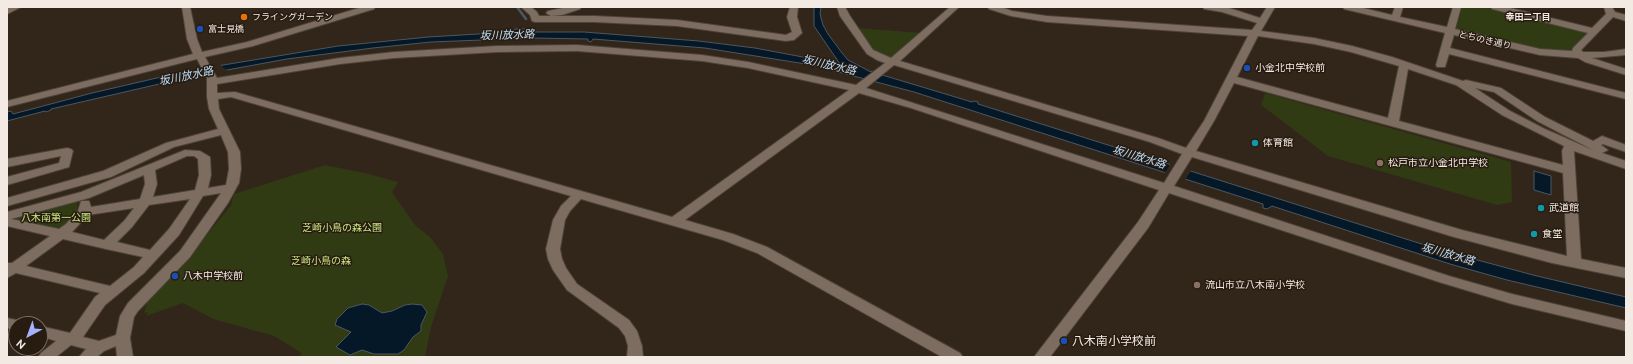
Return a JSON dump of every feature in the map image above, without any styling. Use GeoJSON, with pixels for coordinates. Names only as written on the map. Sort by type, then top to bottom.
{"type":"FeatureCollection","features":[{"type":"Feature","properties":{"kind":"street"},"geometry":{"type":"LineString","coordinates":[[7,11],[17,7]]}},
{"type":"Feature","properties":{"kind":"street"},"geometry":{"type":"LineString","coordinates":[[125,357],[122,338],[127,316],[133,307],[186,254],[233,183],[235,159],[225,130],[214,109],[212,80],[192,39],[186,7]]}},
{"type":"Feature","properties":{"kind":"street"},"geometry":{"type":"LineString","coordinates":[[7,104],[250,44],[371,7]]}},
{"type":"Feature","properties":{"kind":"street"},"geometry":{"type":"LineString","coordinates":[[524,7],[534,14],[535,19],[594,19],[677,24],[786,38],[791,38],[797,34],[792,17],[794,7]]}},
{"type":"Feature","properties":{"kind":"street"},"geometry":{"type":"LineString","coordinates":[[534,14],[562,12],[577,7]]}},
{"type":"Feature","properties":{"kind":"street"},"geometry":{"type":"LineString","coordinates":[[841,7],[845,16],[870,52],[876,57],[892,64],[1029,102],[1154,140],[1188,154],[1459,234],[1518,250],[1626,273]]}},
{"type":"Feature","properties":{"kind":"street"},"geometry":{"type":"LineString","coordinates":[[675,221],[892,64],[955,7]]}},
{"type":"Feature","properties":{"kind":"street"},"geometry":{"type":"LineString","coordinates":[[992,7],[1022,15],[1047,19],[1254,34],[1298,38],[1331,44],[1404,64],[1460,83],[1497,90],[1540,119],[1593,146],[1626,159]]}},
{"type":"Feature","properties":{"kind":"street"},"geometry":{"type":"LineString","coordinates":[[1207,7],[1223,8],[1261,21]]}},
{"type":"Feature","properties":{"kind":"street"},"geometry":{"type":"LineString","coordinates":[[1042,357],[1139,232],[1209,121],[1261,21],[1271,7]]}},
{"type":"Feature","properties":{"kind":"street","name":"とちのき通り"},"geometry":{"type":"LineString","coordinates":[[1347,7],[1540,52],[1580,55],[1604,55],[1626,52]]}},
{"type":"Feature","properties":{"kind":"street"},"geometry":{"type":"LineString","coordinates":[[1395,18],[1399,7]]}},
{"type":"Feature","properties":{"kind":"street"},"geometry":{"type":"LineString","coordinates":[[1441,65],[1457,7]]}},
{"type":"Feature","properties":{"kind":"street"},"geometry":{"type":"LineString","coordinates":[[1494,7],[1530,11],[1593,31]]}},
{"type":"Feature","properties":{"kind":"street"},"geometry":{"type":"LineString","coordinates":[[1626,18],[1609,11],[1576,50],[1580,55],[1588,60],[1626,72]]}},
{"type":"Feature","properties":{"kind":"street"},"geometry":{"type":"LineString","coordinates":[[212,80],[364,58],[462,50],[550,48],[630,51],[702,58],[767,69],[861,87],[1084,162],[1168,186],[1444,279],[1512,299],[1626,326]]}},
{"type":"Feature","properties":{"kind":"street"},"geometry":{"type":"LineString","coordinates":[[1446,50],[1626,96]]}},
{"type":"Feature","properties":{"kind":"street"},"geometry":{"type":"LineString","coordinates":[[1393,123],[1404,64]]}},
{"type":"Feature","properties":{"kind":"street"},"geometry":{"type":"LineString","coordinates":[[1232,79],[1570,171]]}},
{"type":"Feature","properties":{"kind":"street"},"geometry":{"type":"LineString","coordinates":[[1460,83],[1506,113],[1570,145],[1626,165]]}},
{"type":"Feature","properties":{"kind":"street"},"geometry":{"type":"LineString","coordinates":[[212,97],[231,94],[728,237],[762,250],[955,357]]}},
{"type":"Feature","properties":{"kind":"street"},"geometry":{"type":"LineString","coordinates":[[7,202],[101,176],[170,144],[225,130]]}},
{"type":"Feature","properties":{"kind":"street"},"geometry":{"type":"LineString","coordinates":[[1593,146],[1602,139],[1626,149]]}},
{"type":"Feature","properties":{"kind":"street"},"geometry":{"type":"LineString","coordinates":[[1570,145],[1568,151],[1574,262]]}},
{"type":"Feature","properties":{"kind":"street"},"geometry":{"type":"LineString","coordinates":[[7,163],[67,151],[65,165],[7,181]]}},
{"type":"Feature","properties":{"kind":"street"},"geometry":{"type":"LineString","coordinates":[[7,216],[85,195],[185,153],[201,154],[205,159],[205,175],[200,193],[174,232],[139,270],[100,301],[71,339],[46,357]]}},
{"type":"Feature","properties":{"kind":"street"},"geometry":{"type":"LineString","coordinates":[[106,244],[128,224],[145,202],[151,184],[149,168]]}},
{"type":"Feature","properties":{"kind":"street"},"geometry":{"type":"LineString","coordinates":[[84,212],[231,188]]}},
{"type":"Feature","properties":{"kind":"street"},"geometry":{"type":"LineString","coordinates":[[579,194],[565,209],[559,220],[553,249],[555,259],[560,270],[572,287],[624,324],[632,335],[635,357]]}},
{"type":"Feature","properties":{"kind":"street"},"geometry":{"type":"LineString","coordinates":[[9,269],[71,227],[84,212],[85,195]]}},
{"type":"Feature","properties":{"kind":"street"},"geometry":{"type":"LineString","coordinates":[[7,222],[153,255]]}},
{"type":"Feature","properties":{"kind":"street"},"geometry":{"type":"LineString","coordinates":[[9,269],[111,291]]}},
{"type":"Feature","properties":{"kind":"street"},"geometry":{"type":"LineString","coordinates":[[48,333],[99,347]]}},
{"type":"Feature","properties":{"kind":"street"},"geometry":{"type":"LineString","coordinates":[[87,357],[99,347],[122,338]]}},
{"type":"Feature","properties":{"kind":"green space"},"geometry":{"type":"Polygon","coordinates":[[[1462,7],[1489,7],[1590,31],[1573,49],[1571,54],[1538,49],[1456,29],[1462,7]]]}},
{"type":"Feature","properties":{"kind":"green space"},"geometry":{"type":"Polygon","coordinates":[[[856,28],[923,33],[893,60],[874,54],[856,28]]]}},
{"type":"Feature","properties":{"kind":"green space"},"geometry":{"type":"Polygon","coordinates":[[[1265,93],[1511,162],[1512,202],[1497,205],[1328,156],[1261,105],[1265,93]]]}},
{"type":"Feature","properties":{"kind":"green space","name":"芝崎小鳥の森"},"geometry":{"type":"Polygon","coordinates":[[[325,165],[369,174],[398,182],[392,192],[415,225],[430,237],[443,254],[448,276],[431,327],[425,357],[302,357],[300,352],[274,336],[213,319],[183,303],[146,316],[148,312],[144,313],[149,297],[171,277],[202,241],[231,205],[234,194],[325,165]]]}},
{"type":"Feature","properties":{"kind":"green space","name":"八木南第一公園"},"geometry":{"type":"Polygon","coordinates":[[[78,200],[77,213],[63,229],[56,231],[9,220],[11,218],[78,200]]]}},
{"type":"Feature","properties":{"kind":"water","name":"坂川放水路"},"geometry":{"type":"Polygon","coordinates":[[[814,7],[821,7],[820,14],[823,25],[848,60],[869,71],[972,102],[978,102],[978,104],[1444,251],[1533,275],[1626,297],[1626,308],[1507,280],[1450,264],[1272,206],[1267,209],[1263,208],[1263,204],[914,92],[812,65],[705,48],[593,39],[591,42],[588,41],[588,39],[532,38],[431,42],[373,48],[287,59],[194,76],[51,109],[46,112],[7,121],[7,112],[11,111],[13,114],[92,93],[187,71],[338,46],[428,37],[512,32],[515,29],[525,29],[525,32],[584,32],[699,41],[755,48],[840,64],[814,26],[814,7]]]}},
{"type":"Feature","properties":{"kind":"water"},"geometry":{"type":"Polygon","coordinates":[[[1534,171],[1551,176],[1551,195],[1534,190],[1534,171]]]}},
{"type":"Feature","properties":{"kind":"water"},"geometry":{"type":"Polygon","coordinates":[[[362,304],[369,305],[382,313],[412,304],[422,305],[427,312],[421,325],[421,331],[413,337],[404,350],[398,354],[374,354],[362,350],[350,355],[336,347],[351,332],[335,325],[337,319],[348,308],[362,304]]]}},
{"type":"Feature","properties":{"kind":"pier"},"geometry":{"type":"Polygon","coordinates":[[[219,64],[229,72],[200,77],[192,69],[219,64]]]}},
{"type":"Feature","properties":{"kind":"pier"},"geometry":{"type":"Polygon","coordinates":[[[1171,163],[1192,169],[1185,180],[1164,174],[1171,163]]]}},
{"type":"Feature","properties":{"kind":"waterway"},"geometry":{"type":"LineString","coordinates":[[517,7],[526,19]]}},
{"type":"Feature","properties":{"kind":"place","name":"フライングガーデン"},"geometry":{"type":"Point","coordinates":[244,17]}},
{"type":"Feature","properties":{"kind":"place","name":"富士見橋"},"geometry":{"type":"Point","coordinates":[200,29]}},
{"type":"Feature","properties":{"kind":"place","name":"小金北中学校前"},"geometry":{"type":"Point","coordinates":[1247,68]}},
{"type":"Feature","properties":{"kind":"place","name":"体育館"},"geometry":{"type":"Point","coordinates":[1255,143]}},
{"type":"Feature","properties":{"kind":"place","name":"松戸市立小金北中学校"},"geometry":{"type":"Point","coordinates":[1380,163]}},
{"type":"Feature","properties":{"kind":"place","name":"武道館"},"geometry":{"type":"Point","coordinates":[1541,208]}},
{"type":"Feature","properties":{"kind":"place","name":"食堂"},"geometry":{"type":"Point","coordinates":[1534,234]}},
{"type":"Feature","properties":{"kind":"place","name":"八木中学校前"},"geometry":{"type":"Point","coordinates":[175,276]}},
{"type":"Feature","properties":{"kind":"place","name":"流山市立八木南小学校"},"geometry":{"type":"Point","coordinates":[1197,285]}},
{"type":"Feature","properties":{"kind":"place","name":"八木南小学校前"},"geometry":{"type":"Point","coordinates":[1064,341]}},
{"type":"Feature","properties":{"kind":"district","name":"幸田二丁目"},"geometry":{"type":"Point","coordinates":[1528,17]}},
{"type":"Feature","properties":{"kind":"park label","name":"芝崎小鳥の森公園"},"geometry":{"type":"Point","coordinates":[342,228]}}]}
